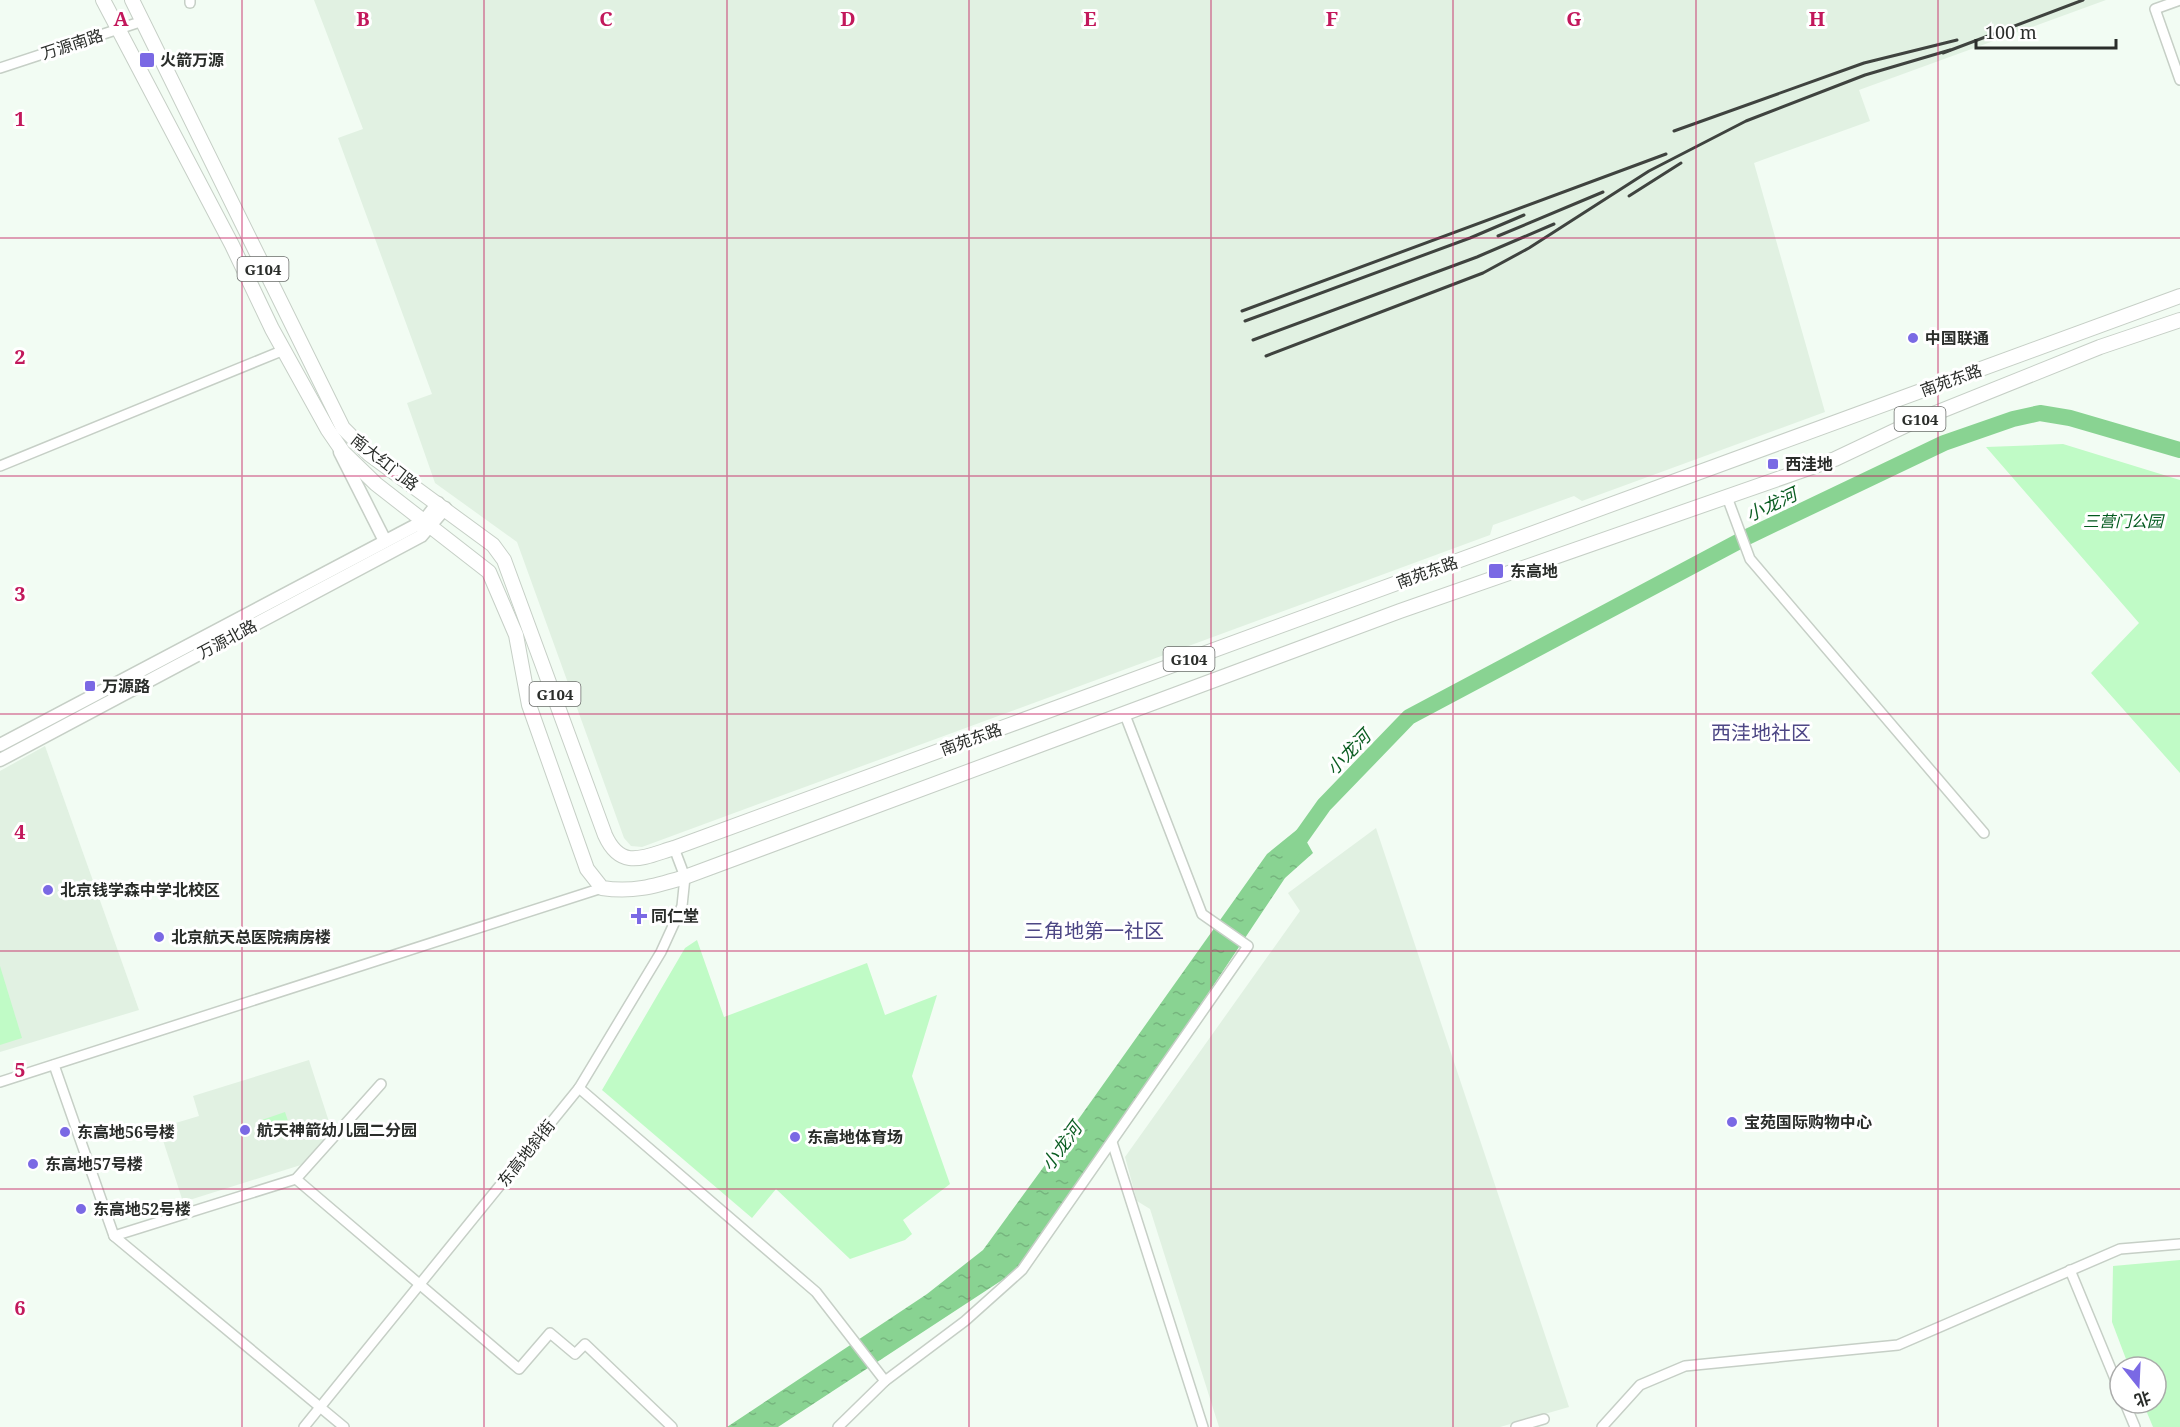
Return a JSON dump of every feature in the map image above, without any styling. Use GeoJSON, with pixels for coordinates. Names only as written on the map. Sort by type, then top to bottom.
{"type":"FeatureCollection","features":[{"type":"Feature","properties":{"kind":"highway","name":"G104"},"geometry":{"type":"LineString","coordinates":[[104,0],[119,29]]}},
{"type":"Feature","properties":{"kind":"highway","name":"南大红门路"},"geometry":{"type":"LineString","coordinates":[[132,0],[338,419],[369,454],[493,545],[512,576],[611,849],[621,857],[637,860],[674,849]]}},
{"type":"Feature","properties":{"kind":"highway","name":"南大红门路"},"geometry":{"type":"LineString","coordinates":[[119,29],[284,350],[328,430],[352,462],[472,556],[489,572],[497,586],[516,635],[529,705],[578,847],[587,869],[602,888]]}},
{"type":"Feature","properties":{"kind":"highway","name":"南苑东路"},"geometry":{"type":"LineString","coordinates":[[674,849],[2180,296]]}},
{"type":"Feature","properties":{"kind":"highway","name":"南苑东路"},"geometry":{"type":"LineString","coordinates":[[685,877],[1389,615],[1835,459],[1911,423],[2100,347],[2180,320]]}},
{"type":"Feature","properties":{"kind":"highway","name":"G104"},"geometry":{"type":"LineString","coordinates":[[602,888],[623,891],[643,890],[685,877]]}},
{"type":"Feature","properties":{"kind":"main road"},"geometry":{"type":"LineString","coordinates":[[328,430],[385,541]]}},
{"type":"Feature","properties":{"kind":"main road"},"geometry":{"type":"LineString","coordinates":[[428,523],[441,506]]}},
{"type":"Feature","properties":{"kind":"main road","name":"万源北路"},"geometry":{"type":"LineString","coordinates":[[0,745],[385,541],[428,523]]}},
{"type":"Feature","properties":{"kind":"main road","name":"万源北路"},"geometry":{"type":"LineString","coordinates":[[0,760],[421,536],[428,523]]}},
{"type":"Feature","properties":{"kind":"street"},"geometry":{"type":"LineString","coordinates":[[2180,0],[2156,9],[2180,80]]}},
{"type":"Feature","properties":{"kind":"street","name":"万源南路"},"geometry":{"type":"LineString","coordinates":[[0,68],[143,21]]}},
{"type":"Feature","properties":{"kind":"street"},"geometry":{"type":"LineString","coordinates":[[0,466],[284,350]]}},
{"type":"Feature","properties":{"kind":"street"},"geometry":{"type":"LineString","coordinates":[[1727,497],[1750,559],[1984,833]]}},
{"type":"Feature","properties":{"kind":"street"},"geometry":{"type":"LineString","coordinates":[[838,1427],[882,1377],[965,1321],[1022,1270],[1248,946],[1202,914],[1125,715]]}},
{"type":"Feature","properties":{"kind":"street","name":"东高地斜街"},"geometry":{"type":"LineString","coordinates":[[304,1427],[579,1088],[661,952],[682,906],[685,877],[674,849]]}},
{"type":"Feature","properties":{"kind":"street"},"geometry":{"type":"LineString","coordinates":[[0,1082],[602,888]]}},
{"type":"Feature","properties":{"kind":"street"},"geometry":{"type":"LineString","coordinates":[[54,1065],[114,1236],[344,1427]]}},
{"type":"Feature","properties":{"kind":"street"},"geometry":{"type":"LineString","coordinates":[[114,1236],[296,1179],[381,1084]]}},
{"type":"Feature","properties":{"kind":"street"},"geometry":{"type":"LineString","coordinates":[[579,1088],[816,1292],[843,1323],[882,1377]]}},
{"type":"Feature","properties":{"kind":"street"},"geometry":{"type":"LineString","coordinates":[[1112,1142],[1203,1427]]}},
{"type":"Feature","properties":{"kind":"street"},"geometry":{"type":"LineString","coordinates":[[296,1179],[519,1369],[550,1333],[575,1354],[585,1344],[672,1427]]}},
{"type":"Feature","properties":{"kind":"street"},"geometry":{"type":"LineString","coordinates":[[1602,1427],[1640,1385],[1685,1366],[1898,1345],[2120,1249],[2180,1244]]}},
{"type":"Feature","properties":{"kind":"street"},"geometry":{"type":"LineString","coordinates":[[2070,1270],[2108,1362]]}},
{"type":"Feature","properties":{"kind":"street"},"geometry":{"type":"LineString","coordinates":[[1516,1427],[1544,1419]]}},
{"type":"Feature","properties":{"kind":"shaded area"},"geometry":{"type":"Polygon","coordinates":[[[314,0],[2106,0],[1859,90],[1870,121],[1754,163],[1825,412],[1582,501],[1574,496],[1493,525],[1490,535],[642,847],[631,846],[624,838],[517,542],[435,483],[407,403],[432,394],[338,138],[363,129],[314,0]]]}},
{"type":"Feature","properties":{"kind":"shaded area","name":"北京钱学森中学北校区"},"geometry":{"type":"Polygon","coordinates":[[[45,746],[139,1010],[0,1052],[0,771],[45,746]]]}},
{"type":"Feature","properties":{"kind":"shaded area"},"geometry":{"type":"Polygon","coordinates":[[[1376,828],[1569,1407],[1500,1427],[1219,1427],[1150,1209],[1137,1201],[1125,1157],[1300,911],[1288,893],[1376,828]]]}},
{"type":"Feature","properties":{"kind":"shaded area","name":"航天神箭幼儿园二分园"},"geometry":{"type":"Polygon","coordinates":[[[309,1060],[332,1131],[304,1164],[183,1202],[159,1128],[199,1116],[193,1096],[309,1060]]]}},
{"type":"Feature","properties":{"kind":"green space","name":"三营门公园"},"geometry":{"type":"Polygon","coordinates":[[[2063,444],[2180,480],[2180,773],[2091,673],[2139,623],[1986,447],[2063,444]]]}},
{"type":"Feature","properties":{"kind":"green space","name":"东高地体育场"},"geometry":{"type":"Polygon","coordinates":[[[697,940],[724,1017],[867,963],[885,1015],[937,995],[912,1076],[950,1184],[903,1220],[912,1234],[905,1240],[850,1259],[776,1189],[752,1218],[602,1090],[685,948],[697,940]]]}},
{"type":"Feature","properties":{"kind":"green space"},"geometry":{"type":"Polygon","coordinates":[[[0,966],[22,1038],[0,1045],[0,966]]]}},
{"type":"Feature","properties":{"kind":"green space"},"geometry":{"type":"Polygon","coordinates":[[[285,1112],[291,1130],[262,1140],[256,1122],[285,1112]]]}},
{"type":"Feature","properties":{"kind":"green space"},"geometry":{"type":"Polygon","coordinates":[[[2180,1260],[2180,1427],[2153,1427],[2148,1415],[2168,1415],[2168,1355],[2124,1355],[2112,1322],[2113,1266],[2180,1260]]]}},
{"type":"Feature","properties":{"kind":"water"},"geometry":{"type":"Polygon","coordinates":[[[1299,828],[1313,853],[1285,878],[1163,1061],[1019,1269],[778,1427],[727,1427],[927,1294],[983,1250],[1267,854],[1299,828]]]}},
{"type":"Feature","properties":{"kind":"waterway","name":"小龙河"},"geometry":{"type":"LineString","coordinates":[[1290,853],[1324,805],[1409,717],[1747,537],[1944,443],[2013,419],[2040,413],[2070,418],[2180,450]]}},
{"type":"Feature","properties":{"kind":"railway"},"geometry":{"type":"LineString","coordinates":[[1943,53],[2083,0]]}},
{"type":"Feature","properties":{"kind":"railway"},"geometry":{"type":"LineString","coordinates":[[1674,131],[1864,63],[1957,40]]}},
{"type":"Feature","properties":{"kind":"railway"},"geometry":{"type":"LineString","coordinates":[[1266,356],[1483,273],[1529,248],[1649,171],[1746,121],[1865,75],[1950,50]]}},
{"type":"Feature","properties":{"kind":"railway"},"geometry":{"type":"LineString","coordinates":[[1242,311],[1666,154]]}},
{"type":"Feature","properties":{"kind":"railway"},"geometry":{"type":"LineString","coordinates":[[1629,196],[1681,163]]}},
{"type":"Feature","properties":{"kind":"railway"},"geometry":{"type":"LineString","coordinates":[[1498,236],[1603,192]]}},
{"type":"Feature","properties":{"kind":"railway"},"geometry":{"type":"LineString","coordinates":[[1245,321],[1470,238],[1524,215]]}},
{"type":"Feature","properties":{"kind":"railway"},"geometry":{"type":"LineString","coordinates":[[1253,340],[1477,257],[1554,224]]}},
{"type":"Feature","properties":{"kind":"place","name":"火箭万源"},"geometry":{"type":"Point","coordinates":[147,60]}},
{"type":"Feature","properties":{"kind":"place","name":"中国联通"},"geometry":{"type":"Point","coordinates":[1913,338]}},
{"type":"Feature","properties":{"kind":"place","name":"西洼地"},"geometry":{"type":"Point","coordinates":[1773,464]}},
{"type":"Feature","properties":{"kind":"place","name":"东高地"},"geometry":{"type":"Point","coordinates":[1496,571]}},
{"type":"Feature","properties":{"kind":"place","name":"万源路"},"geometry":{"type":"Point","coordinates":[90,686]}},
{"type":"Feature","properties":{"kind":"place","name":"北京钱学森中学北校区"},"geometry":{"type":"Point","coordinates":[48,890]}},
{"type":"Feature","properties":{"kind":"place","name":"同仁堂"},"geometry":{"type":"Point","coordinates":[639,916]}},
{"type":"Feature","properties":{"kind":"place","name":"北京航天总医院病房楼"},"geometry":{"type":"Point","coordinates":[159,937]}},
{"type":"Feature","properties":{"kind":"place","name":"宝苑国际购物中心"},"geometry":{"type":"Point","coordinates":[1732,1122]}},
{"type":"Feature","properties":{"kind":"place","name":"航天神箭幼儿园二分园"},"geometry":{"type":"Point","coordinates":[245,1130]}},
{"type":"Feature","properties":{"kind":"place","name":"东高地56号楼"},"geometry":{"type":"Point","coordinates":[65,1132]}},
{"type":"Feature","properties":{"kind":"place","name":"东高地体育场"},"geometry":{"type":"Point","coordinates":[795,1137]}},
{"type":"Feature","properties":{"kind":"place","name":"东高地57号楼"},"geometry":{"type":"Point","coordinates":[33,1164]}},
{"type":"Feature","properties":{"kind":"place","name":"东高地52号楼"},"geometry":{"type":"Point","coordinates":[81,1209]}},
{"type":"Feature","properties":{"kind":"district","name":"西洼地社区"},"geometry":{"type":"Point","coordinates":[1761,732]}},
{"type":"Feature","properties":{"kind":"district","name":"三角地第一社区"},"geometry":{"type":"Point","coordinates":[1094,930]}}]}
